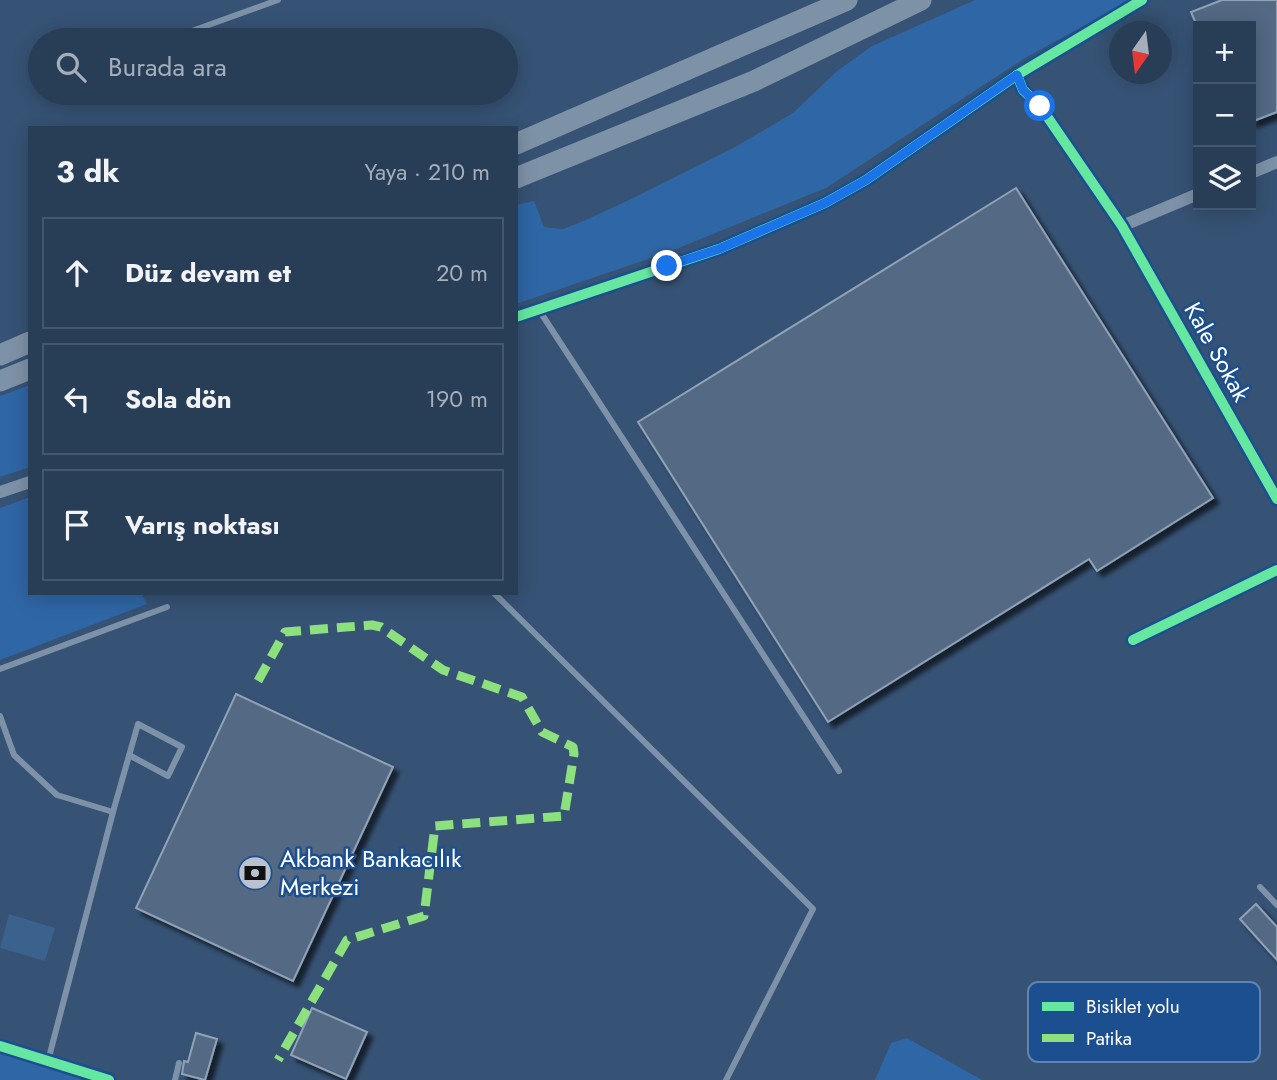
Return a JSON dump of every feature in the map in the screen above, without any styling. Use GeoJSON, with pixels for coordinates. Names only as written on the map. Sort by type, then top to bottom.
{"type":"FeatureCollection","features":[{"type":"Feature","properties":{"kind":"highway"},"geometry":{"type":"LineString","coordinates":[[518,143],[847,0]]}},
{"type":"Feature","properties":{"kind":"highway"},"geometry":{"type":"LineString","coordinates":[[518,177],[754,81],[921,0]]}},
{"type":"Feature","properties":{"kind":"highway"},"geometry":{"type":"LineString","coordinates":[[0,346],[28,337]]}},
{"type":"Feature","properties":{"kind":"highway"},"geometry":{"type":"LineString","coordinates":[[0,355],[28,343]]}},
{"type":"Feature","properties":{"kind":"highway"},"geometry":{"type":"LineString","coordinates":[[0,381],[28,370]]}},
{"type":"Feature","properties":{"kind":"street"},"geometry":{"type":"LineString","coordinates":[[518,316],[719,249],[825,203],[866,180],[1017,75],[1142,0]]}},
{"type":"Feature","properties":{"kind":"street","name":"Kale Sokak"},"geometry":{"type":"LineString","coordinates":[[1017,75],[1023,90],[1040,106],[1122,226],[1277,499]]}},
{"type":"Feature","properties":{"kind":"street"},"geometry":{"type":"LineString","coordinates":[[1256,171],[1277,162]]}},
{"type":"Feature","properties":{"kind":"street"},"geometry":{"type":"LineString","coordinates":[[1122,226],[1193,196]]}},
{"type":"Feature","properties":{"kind":"street"},"geometry":{"type":"LineString","coordinates":[[0,492],[28,483]]}},
{"type":"Feature","properties":{"kind":"street"},"geometry":{"type":"LineString","coordinates":[[1133,640],[1277,570]]}},
{"type":"Feature","properties":{"kind":"street"},"geometry":{"type":"LineString","coordinates":[[0,1046],[110,1080]]}},
{"type":"Feature","properties":{"kind":"lane"},"geometry":{"type":"LineString","coordinates":[[200,28],[278,0]]}},
{"type":"Feature","properties":{"kind":"lane"},"geometry":{"type":"LineString","coordinates":[[539,310],[839,771]]}},
{"type":"Feature","properties":{"kind":"lane"},"geometry":{"type":"LineString","coordinates":[[497,595],[813,909],[726,1080]]}},
{"type":"Feature","properties":{"kind":"lane"},"geometry":{"type":"LineString","coordinates":[[0,669],[167,607]]}},
{"type":"Feature","properties":{"kind":"lane"},"geometry":{"type":"LineString","coordinates":[[0,716],[14,755],[57,795],[113,812]]}},
{"type":"Feature","properties":{"kind":"lane"},"geometry":{"type":"LineString","coordinates":[[48,1061],[113,812],[129,755],[138,724],[182,747],[168,776],[129,755]]}},
{"type":"Feature","properties":{"kind":"lane"},"geometry":{"type":"LineString","coordinates":[[1261,887],[1277,905]]}},
{"type":"Feature","properties":{"kind":"lane"},"geometry":{"type":"LineString","coordinates":[[175,1080],[179,1063]]}},
{"type":"Feature","properties":{"kind":"shaded area"},"geometry":{"type":"Polygon","coordinates":[[[975,0],[1131,0],[1025,58],[826,188],[669,252],[518,303],[518,205],[534,201],[544,227],[563,229],[581,222],[735,147],[793,113],[837,71],[872,46],[975,0]]]}},
{"type":"Feature","properties":{"kind":"shaded area"},"geometry":{"type":"Polygon","coordinates":[[[28,386],[28,468],[0,477],[0,396],[28,386]]]}},
{"type":"Feature","properties":{"kind":"shaded area"},"geometry":{"type":"Polygon","coordinates":[[[28,498],[28,595],[142,595],[147,604],[0,660],[0,508],[28,498]]]}},
{"type":"Feature","properties":{"kind":"shaded area"},"geometry":{"type":"Polygon","coordinates":[[[9,914],[55,928],[45,961],[0,948],[9,914]]]}},
{"type":"Feature","properties":{"kind":"shaded area"},"geometry":{"type":"Polygon","coordinates":[[[907,1038],[982,1080],[875,1080],[891,1043],[907,1038]]]}},
{"type":"Feature","properties":{"kind":"shaded area"},"geometry":{"type":"Polygon","coordinates":[[[0,1052],[87,1080],[0,1080],[0,1052]]]}},
{"type":"Feature","properties":{"kind":"building"},"geometry":{"type":"Polygon","coordinates":[[[1222,0],[1277,0],[1277,112],[1256,120],[1256,21],[1195,21],[1191,12],[1222,0]]]}},
{"type":"Feature","properties":{"kind":"building"},"geometry":{"type":"Polygon","coordinates":[[[1016,188],[1213,498],[1097,571],[1089,559],[828,722],[638,422],[1016,188]]]}},
{"type":"Feature","properties":{"kind":"building"},"geometry":{"type":"Polygon","coordinates":[[[236,694],[393,767],[293,981],[136,908],[236,694]]]}},
{"type":"Feature","properties":{"kind":"building"},"geometry":{"type":"Polygon","coordinates":[[[1256,904],[1277,927],[1277,960],[1240,919],[1256,904]]]}},
{"type":"Feature","properties":{"kind":"building"},"geometry":{"type":"Polygon","coordinates":[[[312,1008],[367,1032],[346,1079],[291,1055],[312,1008]]]}},
{"type":"Feature","properties":{"kind":"building"},"geometry":{"type":"Polygon","coordinates":[[[196,1033],[217,1039],[205,1080],[182,1074],[184,1061],[188,1062],[196,1033]]]}},
{"type":"Feature","properties":{"kind":"marked path"},"geometry":{"type":"LineString","coordinates":[[258,681],[285,632],[372,625],[381,627],[443,670],[522,697],[542,732],[573,747],[574,754],[564,816],[435,826],[424,916],[347,940],[278,1060]]}},
{"type":"Feature","properties":{"kind":"cycle path"},"geometry":{"type":"LineString","coordinates":[[518,316],[719,249],[825,203],[866,180],[1017,75],[1142,0]]}},
{"type":"Feature","properties":{"kind":"cycle path"},"geometry":{"type":"LineString","coordinates":[[1017,75],[1023,90],[1040,106],[1122,226],[1277,499]]}},
{"type":"Feature","properties":{"kind":"cycle path"},"geometry":{"type":"LineString","coordinates":[[1133,640],[1277,570]]}},
{"type":"Feature","properties":{"kind":"cycle path"},"geometry":{"type":"LineString","coordinates":[[0,1046],[109,1080]]}},
{"type":"Feature","properties":{"kind":"place","name":"Akbank Bankacılık Merkezi"},"geometry":{"type":"Point","coordinates":[255,873]}},
{"type":"Feature","properties":{"kind":"route"},"geometry":{"type":"LineString","coordinates":[[667,266],[719,249],[825,203],[866,180],[1017,75],[1023,90],[1040,106]]}}]}
